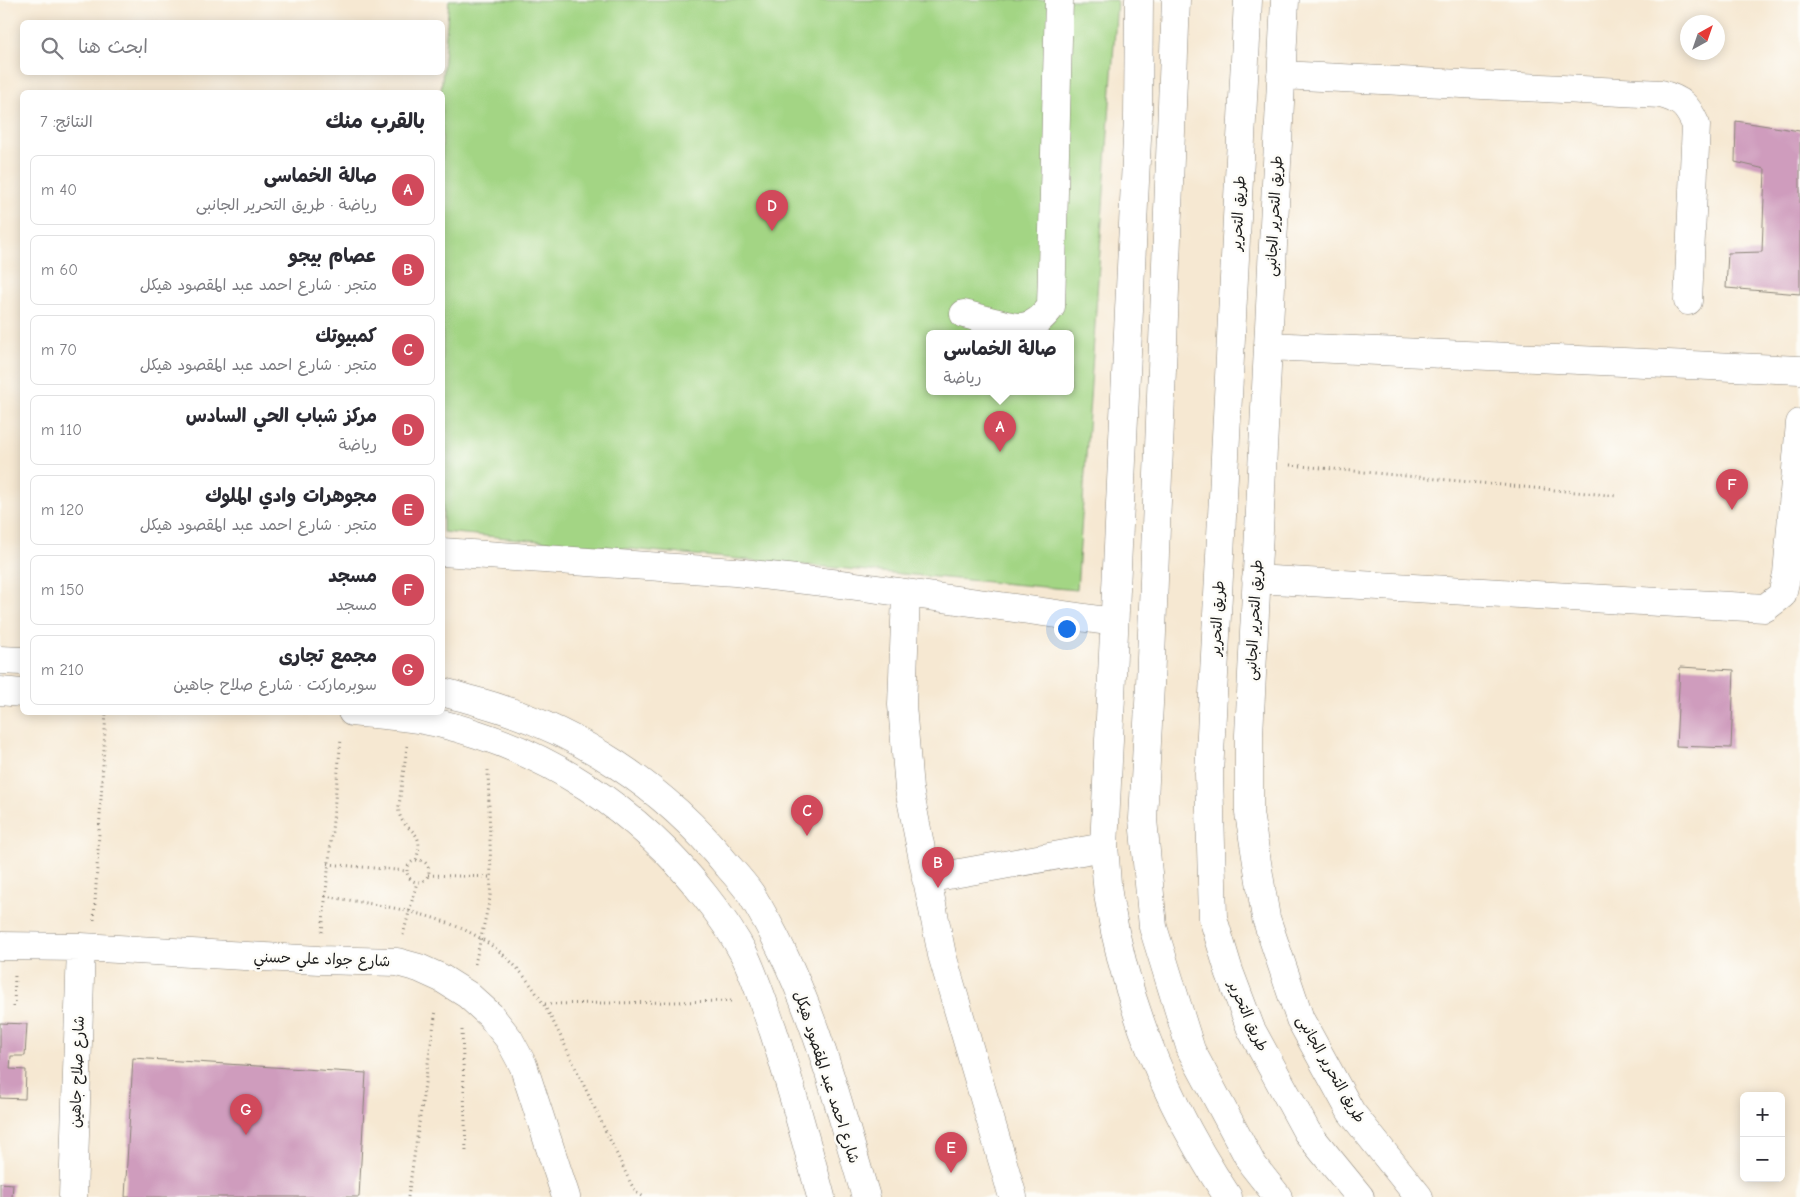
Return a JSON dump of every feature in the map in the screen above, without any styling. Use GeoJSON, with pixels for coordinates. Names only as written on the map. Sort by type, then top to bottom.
{"type":"FeatureCollection","features":[{"type":"Feature","properties":{"kind":"street"},"geometry":{"type":"LineString","coordinates":[[964,314],[1022,328],[1043,317],[1050,307],[1059,0]]}},
{"type":"Feature","properties":{"kind":"street"},"geometry":{"type":"LineString","coordinates":[[1139,0],[1138,117],[1104,847],[1109,899],[1120,956],[1136,1012],[1156,1066],[1181,1119],[1228,1197]]}},
{"type":"Feature","properties":{"kind":"street","name":"طريق التحرير الجانبى"},"geometry":{"type":"LineString","coordinates":[[1285,0],[1249,735],[1249,813],[1266,918],[1300,1019],[1351,1112],[1419,1197]]}},
{"type":"Feature","properties":{"kind":"street"},"geometry":{"type":"LineString","coordinates":[[1180,5],[1143,819],[1153,927],[1191,1050],[1252,1164],[1278,1197]]}},
{"type":"Feature","properties":{"kind":"street","name":"طريق التحرير"},"geometry":{"type":"LineString","coordinates":[[1243,6],[1209,774],[1213,918],[1229,971],[1251,1029],[1307,1132],[1360,1197]]}},
{"type":"Feature","properties":{"kind":"street"},"geometry":{"type":"LineString","coordinates":[[1281,75],[1661,94],[1677,99],[1689,110],[1696,125],[1688,301]]}},
{"type":"Feature","properties":{"kind":"street"},"geometry":{"type":"LineString","coordinates":[[1268,346],[1800,370]]}},
{"type":"Feature","properties":{"kind":"street"},"geometry":{"type":"LineString","coordinates":[[1256,579],[1765,608],[1782,595],[1787,574],[1800,423]]}},
{"type":"Feature","properties":{"kind":"street"},"geometry":{"type":"LineString","coordinates":[[445,552],[735,572],[849,585],[1114,622]]}},
{"type":"Feature","properties":{"kind":"street"},"geometry":{"type":"LineString","coordinates":[[906,594],[902,705],[909,789],[942,956],[1013,1197]]}},
{"type":"Feature","properties":{"kind":"street"},"geometry":{"type":"LineString","coordinates":[[0,660],[20,661]]}},
{"type":"Feature","properties":{"kind":"street"},"geometry":{"type":"LineString","coordinates":[[1111,720],[1150,685]]}},
{"type":"Feature","properties":{"kind":"street"},"geometry":{"type":"LineString","coordinates":[[0,692],[20,693]]}},
{"type":"Feature","properties":{"kind":"street","name":"شارع احمد عبد المقصود هيكل"},"geometry":{"type":"LineString","coordinates":[[445,693],[506,709],[555,730],[617,764],[667,801],[712,845],[751,894],[782,950],[807,1009],[828,1070],[866,1197]]}},
{"type":"Feature","properties":{"kind":"street"},"geometry":{"type":"LineString","coordinates":[[347,722],[410,718],[437,722],[487,737],[542,760],[601,796],[640,826],[683,868],[720,915],[745,956],[763,1000],[791,1083],[821,1197]]}},
{"type":"Feature","properties":{"kind":"street"},"geometry":{"type":"LineString","coordinates":[[1209,774],[1249,735]]}},
{"type":"Feature","properties":{"kind":"street"},"geometry":{"type":"LineString","coordinates":[[926,879],[1104,847]]}},
{"type":"Feature","properties":{"kind":"street"},"geometry":{"type":"LineString","coordinates":[[720,915],[751,894]]}},
{"type":"Feature","properties":{"kind":"street","name":"شارع جواد علي حسني"},"geometry":{"type":"LineString","coordinates":[[0,946],[87,948],[396,962],[420,968],[456,987],[490,1015],[509,1039],[523,1065],[566,1197]]}},
{"type":"Feature","properties":{"kind":"street","name":"شارع صلاح جاهين"},"geometry":{"type":"LineString","coordinates":[[73,1197],[87,948]]}},
{"type":"Feature","properties":{"kind":"path"},"geometry":{"type":"LineString","coordinates":[[1262,462],[1618,496]]}},
{"type":"Feature","properties":{"kind":"path"},"geometry":{"type":"LineString","coordinates":[[87,948],[106,715]]}},
{"type":"Feature","properties":{"kind":"path"},"geometry":{"type":"LineString","coordinates":[[410,718],[398,812],[408,827],[415,832],[419,841],[419,851],[416,860]]}},
{"type":"Feature","properties":{"kind":"path"},"geometry":{"type":"LineString","coordinates":[[319,960],[328,864],[347,722]]}},
{"type":"Feature","properties":{"kind":"path"},"geometry":{"type":"LineString","coordinates":[[408,1197],[456,987],[487,919],[491,877],[487,737]]}},
{"type":"Feature","properties":{"kind":"path"},"geometry":{"type":"LineString","coordinates":[[416,860],[421,860],[426,864],[428,875],[424,880],[416,882],[409,878],[407,871],[409,864],[416,860]]}},
{"type":"Feature","properties":{"kind":"path"},"geometry":{"type":"LineString","coordinates":[[328,864],[407,871]]}},
{"type":"Feature","properties":{"kind":"path"},"geometry":{"type":"LineString","coordinates":[[428,875],[491,877]]}},
{"type":"Feature","properties":{"kind":"path"},"geometry":{"type":"LineString","coordinates":[[396,962],[416,882]]}},
{"type":"Feature","properties":{"kind":"path"},"geometry":{"type":"LineString","coordinates":[[456,987],[466,1152]]}},
{"type":"Feature","properties":{"kind":"path"},"geometry":{"type":"LineString","coordinates":[[545,1004],[763,1000]]}},
{"type":"Feature","properties":{"kind":"green space"},"geometry":{"type":"Polygon","coordinates":[[[449,0],[1117,0],[1077,590],[445,532],[445,90],[441,90],[442,75],[445,75],[445,46],[449,0]]]}},
{"type":"Feature","properties":{"kind":"building"},"geometry":{"type":"Polygon","coordinates":[[[1736,121],[1800,131],[1800,294],[1726,288],[1728,253],[1762,252],[1765,169],[1735,162],[1736,121]]]}},
{"type":"Feature","properties":{"kind":"building"},"geometry":{"type":"Polygon","coordinates":[[[1680,667],[1734,670],[1731,748],[1676,746],[1680,667]]]}},
{"type":"Feature","properties":{"kind":"building"},"geometry":{"type":"Polygon","coordinates":[[[0,1023],[27,1024],[25,1056],[11,1056],[10,1069],[26,1070],[25,1099],[0,1098],[0,1023]]]}},
{"type":"Feature","properties":{"kind":"building"},"geometry":{"type":"Polygon","coordinates":[[[133,1058],[366,1073],[359,1197],[125,1197],[133,1058]]]}},
{"type":"Feature","properties":{"kind":"building"},"geometry":{"type":"Polygon","coordinates":[[[0,1183],[13,1184],[12,1197],[0,1197],[0,1183]]]}},
{"type":"Feature","properties":{"kind":"place","name":"مركز شباب الحي السادس"},"geometry":{"type":"Point","coordinates":[772,231]}},
{"type":"Feature","properties":{"kind":"place","name":"صالة الخماسى"},"geometry":{"type":"Point","coordinates":[1000,452]}},
{"type":"Feature","properties":{"kind":"place","name":"مسجد"},"geometry":{"type":"Point","coordinates":[1732,510]}},
{"type":"Feature","properties":{"kind":"place","name":"كمبيوتك"},"geometry":{"type":"Point","coordinates":[807,836]}},
{"type":"Feature","properties":{"kind":"place","name":"عصام بيجو"},"geometry":{"type":"Point","coordinates":[938,888]}},
{"type":"Feature","properties":{"kind":"place","name":"مجمع تجارى"},"geometry":{"type":"Point","coordinates":[246,1135]}},
{"type":"Feature","properties":{"kind":"place","name":"مجوهرات وادي الملوك"},"geometry":{"type":"Point","coordinates":[951,1173]}}]}
